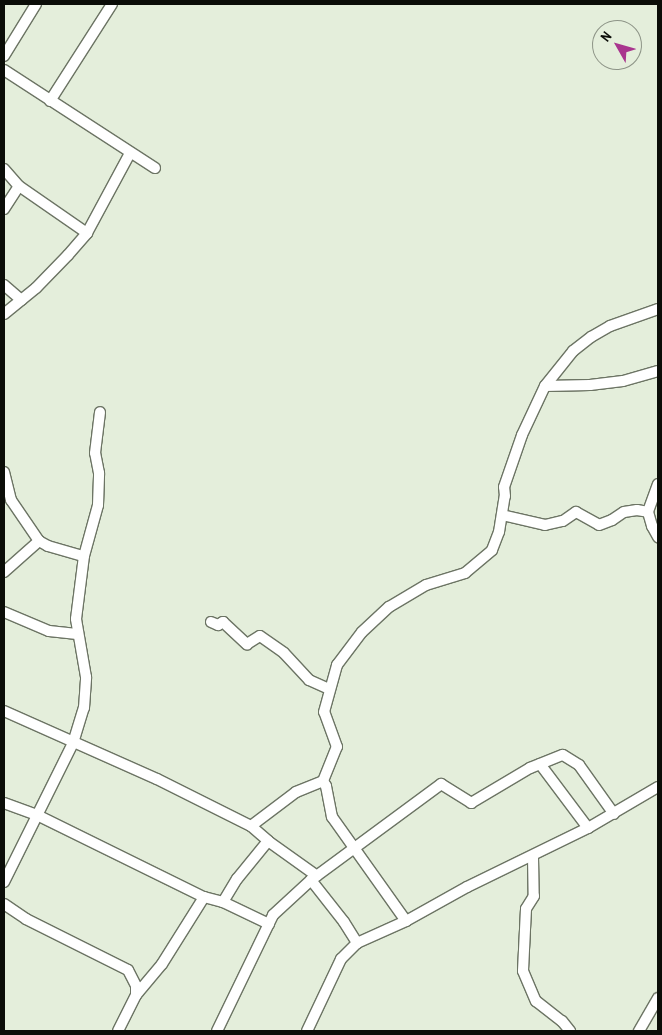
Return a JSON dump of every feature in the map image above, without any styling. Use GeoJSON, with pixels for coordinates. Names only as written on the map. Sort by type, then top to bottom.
{"type":"FeatureCollection","features":[{"type":"Feature","properties":{"kind":"street"},"geometry":{"type":"LineString","coordinates":[[4,56],[36,4]]}},
{"type":"Feature","properties":{"kind":"street"},"geometry":{"type":"LineString","coordinates":[[50,102],[112,4]]}},
{"type":"Feature","properties":{"kind":"street"},"geometry":{"type":"LineString","coordinates":[[4,70],[50,102],[156,168]]}},
{"type":"Feature","properties":{"kind":"street"},"geometry":{"type":"LineString","coordinates":[[4,314],[68,255],[87,233],[130,152]]}},
{"type":"Feature","properties":{"kind":"street"},"geometry":{"type":"LineString","coordinates":[[4,169],[19,186],[87,233]]}},
{"type":"Feature","properties":{"kind":"street"},"geometry":{"type":"LineString","coordinates":[[4,209],[19,186]]}},
{"type":"Feature","properties":{"kind":"street"},"geometry":{"type":"LineString","coordinates":[[4,285],[21,300]]}},
{"type":"Feature","properties":{"kind":"street"},"geometry":{"type":"LineString","coordinates":[[251,826],[296,792],[323,781],[337,747],[324,712],[329,689],[337,665],[362,632],[378,615],[426,585],[465,573],[492,550],[502,515],[504,487],[522,435],[545,386],[573,351],[591,337],[610,326],[658,309]]}},
{"type":"Feature","properties":{"kind":"street"},"geometry":{"type":"LineString","coordinates":[[545,386],[623,381],[658,371]]}},
{"type":"Feature","properties":{"kind":"street"},"geometry":{"type":"LineString","coordinates":[[4,882],[74,743],[82,715],[87,685],[85,665],[77,634],[77,606],[84,556],[98,505],[99,473],[95,453],[100,412]]}},
{"type":"Feature","properties":{"kind":"street"},"geometry":{"type":"LineString","coordinates":[[4,472],[7,503],[40,541],[48,546],[84,556]]}},
{"type":"Feature","properties":{"kind":"street"},"geometry":{"type":"LineString","coordinates":[[658,484],[648,512],[658,537]]}},
{"type":"Feature","properties":{"kind":"street"},"geometry":{"type":"LineString","coordinates":[[502,515],[545,525],[563,521],[576,512],[599,525],[612,520],[624,512],[637,510],[648,512]]}},
{"type":"Feature","properties":{"kind":"street"},"geometry":{"type":"LineString","coordinates":[[4,572],[40,541]]}},
{"type":"Feature","properties":{"kind":"street"},"geometry":{"type":"LineString","coordinates":[[4,612],[49,631],[77,634]]}},
{"type":"Feature","properties":{"kind":"street"},"geometry":{"type":"LineString","coordinates":[[211,622],[218,625],[223,622],[247,644],[260,636],[284,653],[308,680],[329,689]]}},
{"type":"Feature","properties":{"kind":"street"},"geometry":{"type":"LineString","coordinates":[[4,711],[157,779],[251,826],[314,878],[356,943]]}},
{"type":"Feature","properties":{"kind":"street"},"geometry":{"type":"LineString","coordinates":[[217,1031],[273,915],[314,878],[441,784],[471,803],[540,764],[563,755],[579,765],[614,814]]}},
{"type":"Feature","properties":{"kind":"street"},"geometry":{"type":"LineString","coordinates":[[540,764],[588,828]]}},
{"type":"Feature","properties":{"kind":"street"},"geometry":{"type":"LineString","coordinates":[[323,781],[326,786],[332,817],[406,921]]}},
{"type":"Feature","properties":{"kind":"street"},"geometry":{"type":"LineString","coordinates":[[307,1031],[341,959],[356,943],[406,921],[467,887],[588,828],[658,788]]}},
{"type":"Feature","properties":{"kind":"street"},"geometry":{"type":"LineString","coordinates":[[4,802],[37,815],[204,897],[223,902],[269,924]]}},
{"type":"Feature","properties":{"kind":"street"},"geometry":{"type":"LineString","coordinates":[[223,902],[237,879],[268,841]]}},
{"type":"Feature","properties":{"kind":"street"},"geometry":{"type":"LineString","coordinates":[[533,856],[534,896],[526,909],[523,971],[536,1001],[562,1021],[570,1031]]}},
{"type":"Feature","properties":{"kind":"street"},"geometry":{"type":"LineString","coordinates":[[118,1031],[136,995],[162,964],[204,897]]}},
{"type":"Feature","properties":{"kind":"street"},"geometry":{"type":"LineString","coordinates":[[4,904],[26,919],[128,970],[136,986],[136,995]]}},
{"type":"Feature","properties":{"kind":"street"},"geometry":{"type":"LineString","coordinates":[[639,1031],[657,1003]]}}]}
